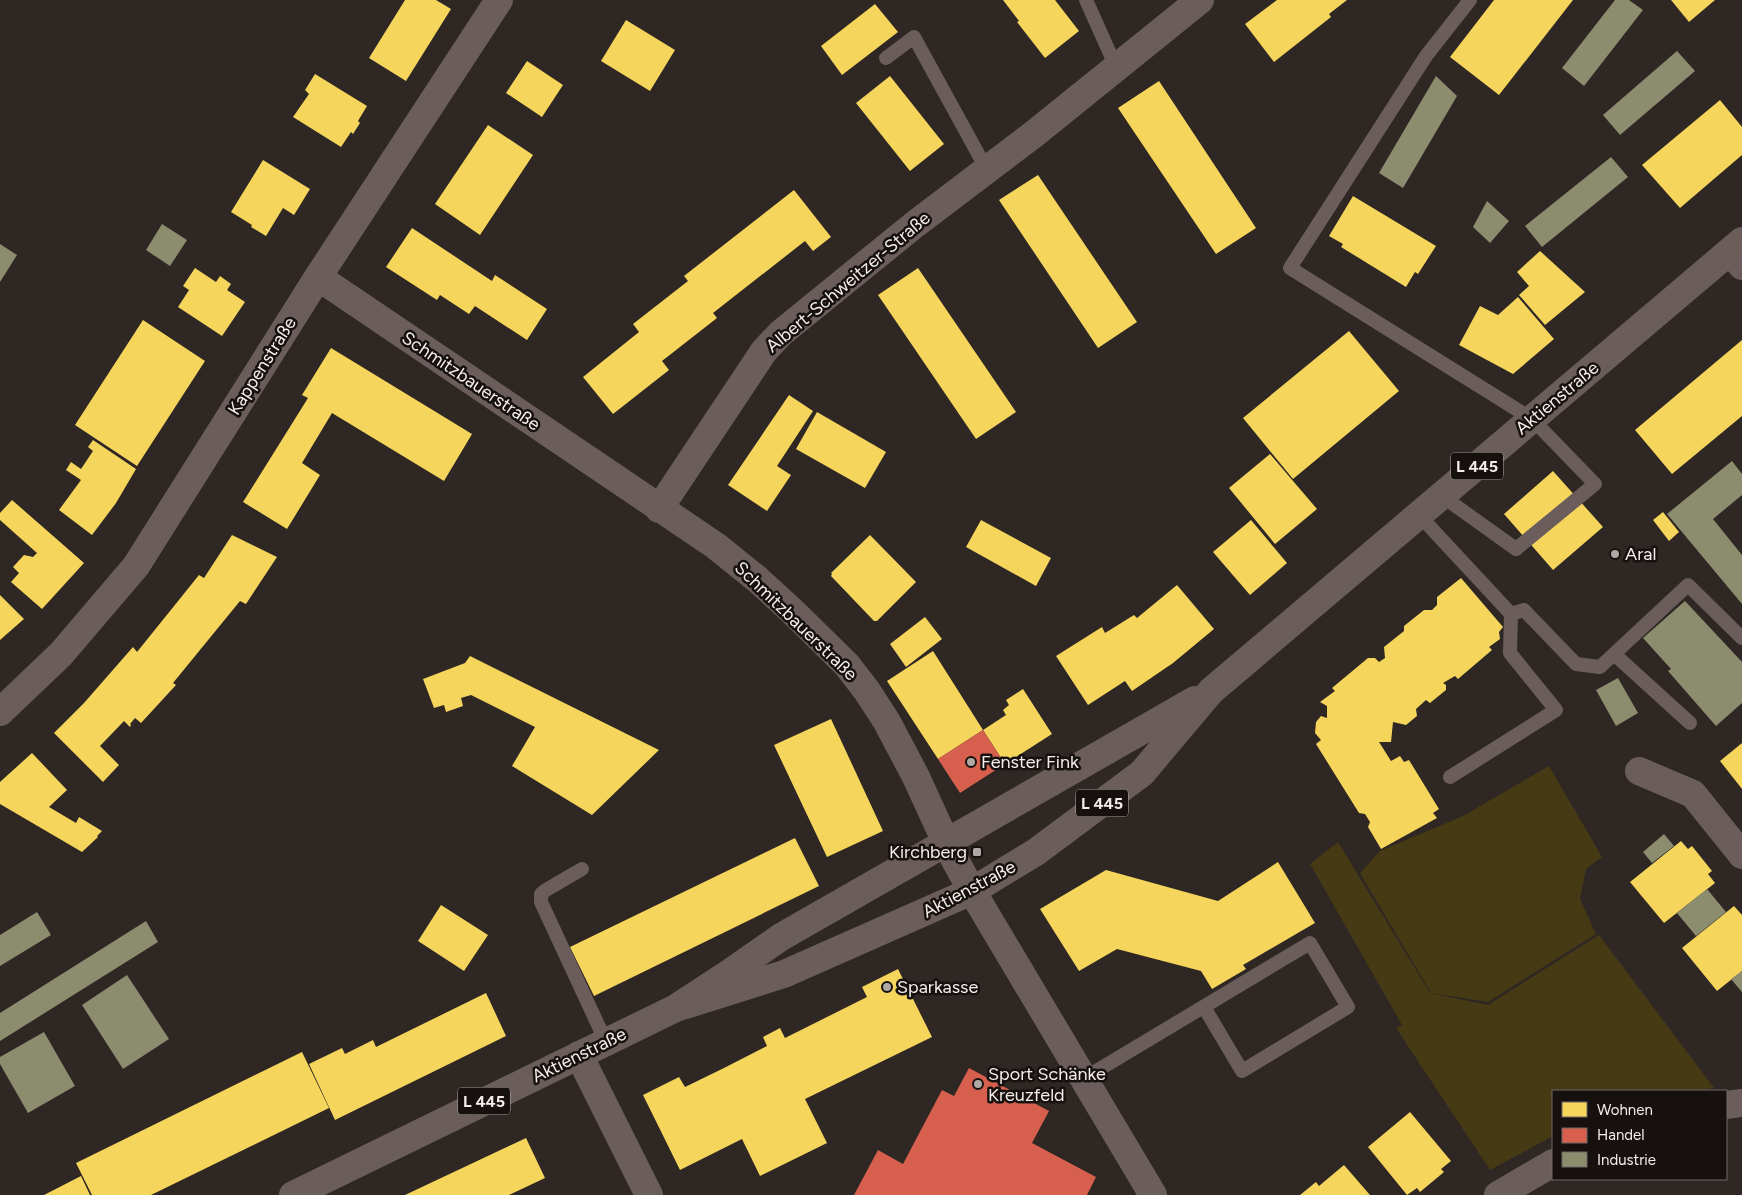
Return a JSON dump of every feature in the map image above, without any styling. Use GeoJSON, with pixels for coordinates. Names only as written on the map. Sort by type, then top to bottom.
{"type":"FeatureCollection","features":[{"type":"Feature","properties":{"kind":"main road","name":"Aktienstraße"},"geometry":{"type":"LineString","coordinates":[[676,1008],[784,974],[972,891],[1036,852],[1142,773],[1212,691],[1532,420],[1738,253]]}},
{"type":"Feature","properties":{"kind":"main road","name":"Aktienstraße"},"geometry":{"type":"LineString","coordinates":[[293,1195],[676,1008],[781,937],[1212,691]]}},
{"type":"Feature","properties":{"kind":"street","name":"Kappenstraße"},"geometry":{"type":"LineString","coordinates":[[0,712],[61,654],[136,566],[318,277],[499,0]]}},
{"type":"Feature","properties":{"kind":"street","name":"Albert-Schweitzer-Straße"},"geometry":{"type":"LineString","coordinates":[[659,509],[764,351],[781,333],[914,226],[1034,134],[1200,0]]}},
{"type":"Feature","properties":{"kind":"street","name":"Schmitzbauerstraße"},"geometry":{"type":"LineString","coordinates":[[318,277],[716,546],[757,579],[847,665],[887,722],[972,891],[1153,1195]]}},
{"type":"Feature","properties":{"kind":"street"},"geometry":{"type":"LineString","coordinates":[[1639,771],[1693,794],[1742,855]]}},
{"type":"Feature","properties":{"kind":"street"},"geometry":{"type":"LineString","coordinates":[[579,1055],[649,1195]]}},
{"type":"Feature","properties":{"kind":"street"},"geometry":{"type":"LineString","coordinates":[[1727,1105],[1742,1103]]}},
{"type":"Feature","properties":{"kind":"street"},"geometry":{"type":"LineString","coordinates":[[1498,1195],[1552,1164]]}},
{"type":"Feature","properties":{"kind":"lane"},"geometry":{"type":"LineString","coordinates":[[1086,0],[1116,67]]}},
{"type":"Feature","properties":{"kind":"lane"},"geometry":{"type":"LineString","coordinates":[[1442,496],[1516,549],[1595,484],[1532,420],[1290,268],[1426,56],[1470,0]]}},
{"type":"Feature","properties":{"kind":"lane"},"geometry":{"type":"LineString","coordinates":[[886,58],[914,37],[987,170]]}},
{"type":"Feature","properties":{"kind":"lane"},"geometry":{"type":"LineString","coordinates":[[1419,516],[1511,614],[1510,653],[1556,710],[1450,777]]}},
{"type":"Feature","properties":{"kind":"lane"},"geometry":{"type":"LineString","coordinates":[[1511,614],[1524,610],[1576,664],[1600,667],[1688,585],[1742,638]]}},
{"type":"Feature","properties":{"kind":"lane"},"geometry":{"type":"LineString","coordinates":[[1614,654],[1690,724]]}},
{"type":"Feature","properties":{"kind":"lane"},"geometry":{"type":"LineString","coordinates":[[582,869],[546,890],[542,894],[541,902],[606,1042]]}},
{"type":"Feature","properties":{"kind":"lane"},"geometry":{"type":"LineString","coordinates":[[1083,1079],[1310,943],[1348,1007],[1242,1071],[1204,1007]]}},
{"type":"Feature","properties":{"kind":"shaded area"},"geometry":{"type":"Polygon","coordinates":[[[1549,766],[1602,857],[1586,869],[1580,899],[1596,934],[1488,1002],[1431,993],[1360,873],[1380,851],[1463,816],[1549,766]]]}},
{"type":"Feature","properties":{"kind":"shaded area"},"geometry":{"type":"Polygon","coordinates":[[[1338,842],[1430,993],[1488,1005],[1599,935],[1714,1088],[1702,1090],[1552,1090],[1552,1137],[1490,1170],[1396,1028],[1402,1025],[1310,864],[1338,842]]]}},
{"type":"Feature","properties":{"kind":"building: Wohnen"},"geometry":{"type":"Polygon","coordinates":[[[405,0],[436,0],[451,9],[406,81],[369,58],[405,0]]]}},
{"type":"Feature","properties":{"kind":"building: Wohnen"},"geometry":{"type":"Polygon","coordinates":[[[1003,0],[1055,0],[1079,31],[1045,58],[1017,22],[1019,21],[1003,0]]]}},
{"type":"Feature","properties":{"kind":"building: Wohnen"},"geometry":{"type":"Polygon","coordinates":[[[1277,0],[1347,0],[1329,14],[1331,17],[1274,62],[1245,24],[1277,0]]]}},
{"type":"Feature","properties":{"kind":"building: Wohnen"},"geometry":{"type":"Polygon","coordinates":[[[1494,0],[1573,0],[1499,95],[1450,57],[1494,0]]]}},
{"type":"Feature","properties":{"kind":"building: Wohnen"},"geometry":{"type":"Polygon","coordinates":[[[1671,0],[1715,0],[1689,22],[1671,0]]]}},
{"type":"Feature","properties":{"kind":"building: Wohnen"},"geometry":{"type":"Polygon","coordinates":[[[875,4],[898,32],[842,75],[821,46],[875,4]]]}},
{"type":"Feature","properties":{"kind":"building: Wohnen"},"geometry":{"type":"Polygon","coordinates":[[[626,20],[675,50],[650,91],[601,61],[626,20]]]}},
{"type":"Feature","properties":{"kind":"building: Wohnen"},"geometry":{"type":"Polygon","coordinates":[[[527,61],[563,85],[542,117],[506,93],[527,61]]]}},
{"type":"Feature","properties":{"kind":"building: Wohnen"},"geometry":{"type":"Polygon","coordinates":[[[315,74],[367,106],[358,121],[360,123],[341,147],[293,117],[309,94],[305,90],[315,74]]]}},
{"type":"Feature","properties":{"kind":"building: Wohnen"},"geometry":{"type":"Polygon","coordinates":[[[890,76],[944,144],[910,171],[856,103],[890,76]]]}},
{"type":"Feature","properties":{"kind":"building: Wohnen"},"geometry":{"type":"Polygon","coordinates":[[[1159,81],[1256,228],[1216,254],[1118,108],[1159,81]]]}},
{"type":"Feature","properties":{"kind":"building: Wohnen"},"geometry":{"type":"Polygon","coordinates":[[[1720,100],[1742,127],[1742,155],[1680,208],[1642,165],[1720,100]]]}},
{"type":"Feature","properties":{"kind":"building: Wohnen"},"geometry":{"type":"Polygon","coordinates":[[[488,125],[533,155],[480,235],[435,204],[488,125]]]}},
{"type":"Feature","properties":{"kind":"building: Wohnen"},"geometry":{"type":"Polygon","coordinates":[[[263,160],[310,189],[294,215],[283,208],[266,236],[231,212],[263,160]]]}},
{"type":"Feature","properties":{"kind":"building: Wohnen"},"geometry":{"type":"Polygon","coordinates":[[[1038,175],[1137,322],[1098,348],[999,200],[1038,175]]]}},
{"type":"Feature","properties":{"kind":"building: Wohnen"},"geometry":{"type":"Polygon","coordinates":[[[794,190],[831,237],[813,251],[805,241],[713,313],[717,318],[662,361],[669,370],[613,414],[583,377],[639,332],[633,324],[688,281],[684,276],[794,190]]]}},
{"type":"Feature","properties":{"kind":"building: Wohnen"},"geometry":{"type":"Polygon","coordinates":[[[1353,196],[1436,246],[1418,274],[1415,272],[1406,287],[1341,247],[1343,244],[1329,236],[1353,196]]]}},
{"type":"Feature","properties":{"kind":"building: Wohnen"},"geometry":{"type":"Polygon","coordinates":[[[412,228],[492,281],[495,275],[547,309],[527,340],[475,306],[469,314],[440,295],[437,300],[386,267],[412,228]]]}},
{"type":"Feature","properties":{"kind":"building: Wohnen"},"geometry":{"type":"Polygon","coordinates":[[[1540,251],[1585,292],[1545,325],[1519,295],[1529,286],[1517,272],[1540,251]]]}},
{"type":"Feature","properties":{"kind":"building: Wohnen"},"geometry":{"type":"Polygon","coordinates":[[[195,268],[216,282],[220,276],[231,284],[227,290],[245,302],[222,336],[178,307],[189,290],[183,286],[195,268]]]}},
{"type":"Feature","properties":{"kind":"building: Wohnen"},"geometry":{"type":"Polygon","coordinates":[[[918,268],[1016,412],[976,439],[878,295],[918,268]]]}},
{"type":"Feature","properties":{"kind":"building: Wohnen"},"geometry":{"type":"Polygon","coordinates":[[[1518,297],[1554,339],[1513,374],[1459,345],[1480,306],[1498,315],[1518,297]]]}},
{"type":"Feature","properties":{"kind":"building: Wohnen"},"geometry":{"type":"Polygon","coordinates":[[[143,320],[205,361],[137,466],[75,425],[143,320]]]}},
{"type":"Feature","properties":{"kind":"building: Wohnen"},"geometry":{"type":"Polygon","coordinates":[[[1349,331],[1399,391],[1293,479],[1243,418],[1349,331]]]}},
{"type":"Feature","properties":{"kind":"building: Wohnen"},"geometry":{"type":"Polygon","coordinates":[[[1742,340],[1742,416],[1672,474],[1635,430],[1742,340]]]}},
{"type":"Feature","properties":{"kind":"building: Wohnen"},"geometry":{"type":"Polygon","coordinates":[[[331,348],[472,434],[444,481],[332,413],[302,463],[320,475],[287,529],[243,502],[308,398],[302,395],[331,348]]]}},
{"type":"Feature","properties":{"kind":"building: Wohnen"},"geometry":{"type":"Polygon","coordinates":[[[789,395],[813,411],[777,466],[791,475],[767,511],[728,485],[789,395]]]}},
{"type":"Feature","properties":{"kind":"building: Wohnen"},"geometry":{"type":"Polygon","coordinates":[[[817,412],[886,452],[865,488],[796,449],[817,412]]]}},
{"type":"Feature","properties":{"kind":"building: Wohnen"},"geometry":{"type":"Polygon","coordinates":[[[93,440],[136,469],[116,503],[92,535],[59,510],[81,480],[66,470],[71,462],[81,469],[93,451],[88,447],[93,440]]]}},
{"type":"Feature","properties":{"kind":"building: Wohnen"},"geometry":{"type":"Polygon","coordinates":[[[1270,454],[1317,509],[1275,544],[1229,488],[1270,454]]]}},
{"type":"Feature","properties":{"kind":"building: Wohnen"},"geometry":{"type":"Polygon","coordinates":[[[1553,471],[1603,527],[1553,570],[1504,514],[1553,471]]]}},
{"type":"Feature","properties":{"kind":"building: Wohnen"},"geometry":{"type":"Polygon","coordinates":[[[12,500],[84,563],[42,609],[11,582],[19,573],[13,567],[24,555],[33,557],[37,553],[0,520],[0,513],[12,500]]]}},
{"type":"Feature","properties":{"kind":"building: Wohnen"},"geometry":{"type":"Polygon","coordinates":[[[1663,512],[1679,532],[1669,541],[1653,520],[1663,512]]]}},
{"type":"Feature","properties":{"kind":"building: Wohnen"},"geometry":{"type":"Polygon","coordinates":[[[981,520],[1051,558],[1036,586],[966,547],[981,520]]]}},
{"type":"Feature","properties":{"kind":"building: Wohnen"},"geometry":{"type":"Polygon","coordinates":[[[1251,520],[1287,563],[1250,595],[1213,552],[1251,520]]]}},
{"type":"Feature","properties":{"kind":"building: Wohnen"},"geometry":{"type":"Polygon","coordinates":[[[232,535],[277,557],[246,604],[240,601],[173,683],[176,685],[141,723],[135,718],[130,727],[124,721],[100,746],[119,765],[103,782],[54,733],[84,703],[133,647],[137,652],[199,575],[204,578],[232,535]]]}},
{"type":"Feature","properties":{"kind":"building: Wohnen"},"geometry":{"type":"Polygon","coordinates":[[[870,535],[916,582],[877,621],[874,621],[831,576],[831,573],[870,535]]]}},
{"type":"Feature","properties":{"kind":"building: Wohnen"},"geometry":{"type":"Polygon","coordinates":[[[1461,578],[1503,627],[1499,632],[1500,639],[1489,647],[1492,650],[1458,679],[1455,676],[1443,683],[1446,685],[1446,690],[1430,703],[1426,700],[1416,709],[1417,716],[1406,725],[1393,722],[1391,742],[1379,742],[1391,761],[1400,756],[1404,762],[1409,760],[1439,809],[1433,813],[1437,818],[1381,849],[1368,827],[1370,822],[1365,814],[1359,813],[1316,744],[1321,740],[1315,733],[1316,722],[1321,716],[1327,718],[1327,706],[1320,702],[1335,691],[1332,688],[1368,658],[1375,658],[1379,662],[1385,658],[1384,647],[1404,631],[1404,626],[1424,610],[1432,610],[1437,605],[1437,597],[1461,578]]]}},
{"type":"Feature","properties":{"kind":"building: Wohnen"},"geometry":{"type":"Polygon","coordinates":[[[1177,585],[1214,629],[1173,663],[1132,691],[1125,681],[1088,705],[1056,656],[1102,627],[1105,633],[1134,615],[1137,618],[1177,585]]]}},
{"type":"Feature","properties":{"kind":"building: Wohnen"},"geometry":{"type":"Polygon","coordinates":[[[0,595],[24,619],[0,640],[0,595]]]}},
{"type":"Feature","properties":{"kind":"building: Wohnen"},"geometry":{"type":"Polygon","coordinates":[[[925,617],[942,639],[906,667],[890,644],[925,617]]]}},
{"type":"Feature","properties":{"kind":"building: Wohnen"},"geometry":{"type":"Polygon","coordinates":[[[933,651],[983,730],[938,759],[887,681],[933,651]]]}},
{"type":"Feature","properties":{"kind":"building: Wohnen"},"geometry":{"type":"Polygon","coordinates":[[[470,656],[659,750],[592,815],[512,766],[535,727],[471,695],[461,698],[463,706],[446,712],[444,705],[434,708],[423,679],[465,663],[470,656]]]}},
{"type":"Feature","properties":{"kind":"building: Wohnen"},"geometry":{"type":"Polygon","coordinates":[[[1023,689],[1052,734],[1005,764],[983,730],[1006,715],[1003,710],[1009,705],[1006,700],[1023,689]]]}},
{"type":"Feature","properties":{"kind":"building: Wohnen"},"geometry":{"type":"Polygon","coordinates":[[[831,719],[883,831],[827,857],[774,745],[831,719]]]}},
{"type":"Feature","properties":{"kind":"building: Wohnen"},"geometry":{"type":"Polygon","coordinates":[[[1742,743],[1742,789],[1720,761],[1742,743]]]}},
{"type":"Feature","properties":{"kind":"building: Wohnen"},"geometry":{"type":"Polygon","coordinates":[[[32,753],[67,790],[49,807],[76,823],[79,817],[102,831],[82,852],[0,804],[0,782],[32,753]]]}},
{"type":"Feature","properties":{"kind":"building: Wohnen"},"geometry":{"type":"Polygon","coordinates":[[[795,838],[819,886],[594,996],[570,947],[795,838]]]}},
{"type":"Feature","properties":{"kind":"building: Wohnen"},"geometry":{"type":"Polygon","coordinates":[[[1681,841],[1688,849],[1692,846],[1712,871],[1708,874],[1715,883],[1664,923],[1630,882],[1681,841]]]}},
{"type":"Feature","properties":{"kind":"building: Wohnen"},"geometry":{"type":"Polygon","coordinates":[[[1278,862],[1315,923],[1243,965],[1246,969],[1212,989],[1201,971],[1117,949],[1079,971],[1040,909],[1106,870],[1218,901],[1278,862]]]}},
{"type":"Feature","properties":{"kind":"building: Wohnen"},"geometry":{"type":"Polygon","coordinates":[[[441,905],[488,935],[464,971],[418,941],[441,905]]]}},
{"type":"Feature","properties":{"kind":"building: Wohnen"},"geometry":{"type":"Polygon","coordinates":[[[1734,906],[1742,915],[1742,971],[1717,991],[1682,948],[1734,906]]]}},
{"type":"Feature","properties":{"kind":"building: Wohnen"},"geometry":{"type":"Polygon","coordinates":[[[898,969],[932,1037],[805,1099],[827,1143],[760,1176],[742,1139],[680,1170],[643,1095],[679,1077],[685,1087],[724,1068],[767,1046],[763,1037],[780,1028],[785,1038],[867,997],[862,987],[898,969]]]}},
{"type":"Feature","properties":{"kind":"building: Wohnen"},"geometry":{"type":"Polygon","coordinates":[[[486,993],[506,1036],[335,1120],[309,1064],[342,1048],[345,1054],[373,1040],[376,1047],[486,993]]]}},
{"type":"Feature","properties":{"kind":"building: Wohnen"},"geometry":{"type":"Polygon","coordinates":[[[302,1052],[329,1108],[151,1195],[92,1195],[76,1163],[302,1052]]]}},
{"type":"Feature","properties":{"kind":"building: Wohnen"},"geometry":{"type":"Polygon","coordinates":[[[1410,1112],[1451,1161],[1441,1169],[1444,1172],[1420,1192],[1417,1188],[1407,1195],[1368,1147],[1410,1112]]]}},
{"type":"Feature","properties":{"kind":"building: Wohnen"},"geometry":{"type":"Polygon","coordinates":[[[526,1138],[545,1178],[509,1195],[405,1195],[526,1138]]]}},
{"type":"Feature","properties":{"kind":"building: Wohnen"},"geometry":{"type":"Polygon","coordinates":[[[1344,1165],[1370,1195],[1300,1195],[1316,1182],[1319,1186],[1344,1165]]]}},
{"type":"Feature","properties":{"kind":"building: Wohnen"},"geometry":{"type":"Polygon","coordinates":[[[81,1176],[90,1195],[44,1195],[81,1176]]]}},
{"type":"Feature","properties":{"kind":"building: Handel","name":"Fenster Fink"},"geometry":{"type":"Polygon","coordinates":[[[983,730],[1005,764],[960,793],[938,759],[983,730]]]}},
{"type":"Feature","properties":{"kind":"building: Handel"},"geometry":{"type":"Polygon","coordinates":[[[969,1068],[1049,1111],[1032,1143],[1096,1177],[1087,1195],[854,1195],[878,1150],[903,1164],[942,1090],[954,1096],[969,1068]]]}},
{"type":"Feature","properties":{"kind":"building: Industrie"},"geometry":{"type":"Polygon","coordinates":[[[1615,0],[1629,0],[1643,10],[1584,86],[1562,68],[1615,0]]]}},
{"type":"Feature","properties":{"kind":"building: Industrie"},"geometry":{"type":"Polygon","coordinates":[[[1677,51],[1695,71],[1620,135],[1603,115],[1677,51]]]}},
{"type":"Feature","properties":{"kind":"building: Industrie"},"geometry":{"type":"Polygon","coordinates":[[[1436,76],[1457,96],[1403,188],[1379,173],[1436,76]]]}},
{"type":"Feature","properties":{"kind":"building: Industrie"},"geometry":{"type":"Polygon","coordinates":[[[1611,157],[1628,177],[1542,247],[1525,226],[1611,157]]]}},
{"type":"Feature","properties":{"kind":"building: Industrie"},"geometry":{"type":"Polygon","coordinates":[[[1487,201],[1509,221],[1490,243],[1473,227],[1487,201]]]}},
{"type":"Feature","properties":{"kind":"building: Industrie"},"geometry":{"type":"Polygon","coordinates":[[[162,224],[187,240],[170,266],[146,250],[162,224]]]}},
{"type":"Feature","properties":{"kind":"building: Industrie"},"geometry":{"type":"Polygon","coordinates":[[[0,244],[17,255],[0,282],[0,244]]]}},
{"type":"Feature","properties":{"kind":"building: Industrie"},"geometry":{"type":"Polygon","coordinates":[[[1732,461],[1742,474],[1742,495],[1713,519],[1742,555],[1742,604],[1667,514],[1732,461]]]}},
{"type":"Feature","properties":{"kind":"building: Industrie"},"geometry":{"type":"Polygon","coordinates":[[[1685,601],[1742,662],[1742,703],[1716,726],[1668,671],[1671,669],[1643,638],[1685,601]]]}},
{"type":"Feature","properties":{"kind":"building: Industrie"},"geometry":{"type":"Polygon","coordinates":[[[1618,678],[1638,713],[1616,726],[1596,690],[1618,678]]]}},
{"type":"Feature","properties":{"kind":"building: Industrie"},"geometry":{"type":"Polygon","coordinates":[[[1664,834],[1674,846],[1652,863],[1643,852],[1664,834]]]}},
{"type":"Feature","properties":{"kind":"building: Industrie"},"geometry":{"type":"Polygon","coordinates":[[[1707,889],[1726,912],[1696,936],[1677,913],[1707,889]]]}},
{"type":"Feature","properties":{"kind":"building: Industrie"},"geometry":{"type":"Polygon","coordinates":[[[37,912],[51,935],[0,966],[0,935],[37,912]]]}},
{"type":"Feature","properties":{"kind":"building: Industrie"},"geometry":{"type":"Polygon","coordinates":[[[146,921],[158,942],[0,1041],[0,1013],[146,921]]]}},
{"type":"Feature","properties":{"kind":"building: Industrie"},"geometry":{"type":"Polygon","coordinates":[[[1742,971],[1742,992],[1731,979],[1742,971]]]}},
{"type":"Feature","properties":{"kind":"building: Industrie"},"geometry":{"type":"Polygon","coordinates":[[[127,975],[169,1039],[123,1069],[82,1005],[127,975]]]}},
{"type":"Feature","properties":{"kind":"building: Industrie"},"geometry":{"type":"Polygon","coordinates":[[[44,1032],[75,1086],[28,1113],[0,1064],[0,1057],[44,1032]]]}},
{"type":"Feature","properties":{"kind":"tram line"},"geometry":{"type":"LineString","coordinates":[[284,1195],[776,950],[949,849],[1022,798],[1191,695],[1262,641],[1742,235]]}},
{"type":"Feature","properties":{"kind":"tram line"},"geometry":{"type":"LineString","coordinates":[[312,1195],[583,1063],[912,919],[1032,847],[1109,788],[1539,427],[1742,250]]}},
{"type":"Feature","properties":{"kind":"place","name":"Aral"},"geometry":{"type":"Point","coordinates":[1615,554]}},
{"type":"Feature","properties":{"kind":"place","name":"Fenster Fink"},"geometry":{"type":"Point","coordinates":[971,762]}},
{"type":"Feature","properties":{"kind":"place","name":"Kirchberg"},"geometry":{"type":"Point","coordinates":[977,852]}},
{"type":"Feature","properties":{"kind":"place","name":"Sparkasse"},"geometry":{"type":"Point","coordinates":[887,987]}},
{"type":"Feature","properties":{"kind":"place","name":"Sport Schänke Kreuzfeld"},"geometry":{"type":"Point","coordinates":[978,1084]}}]}
